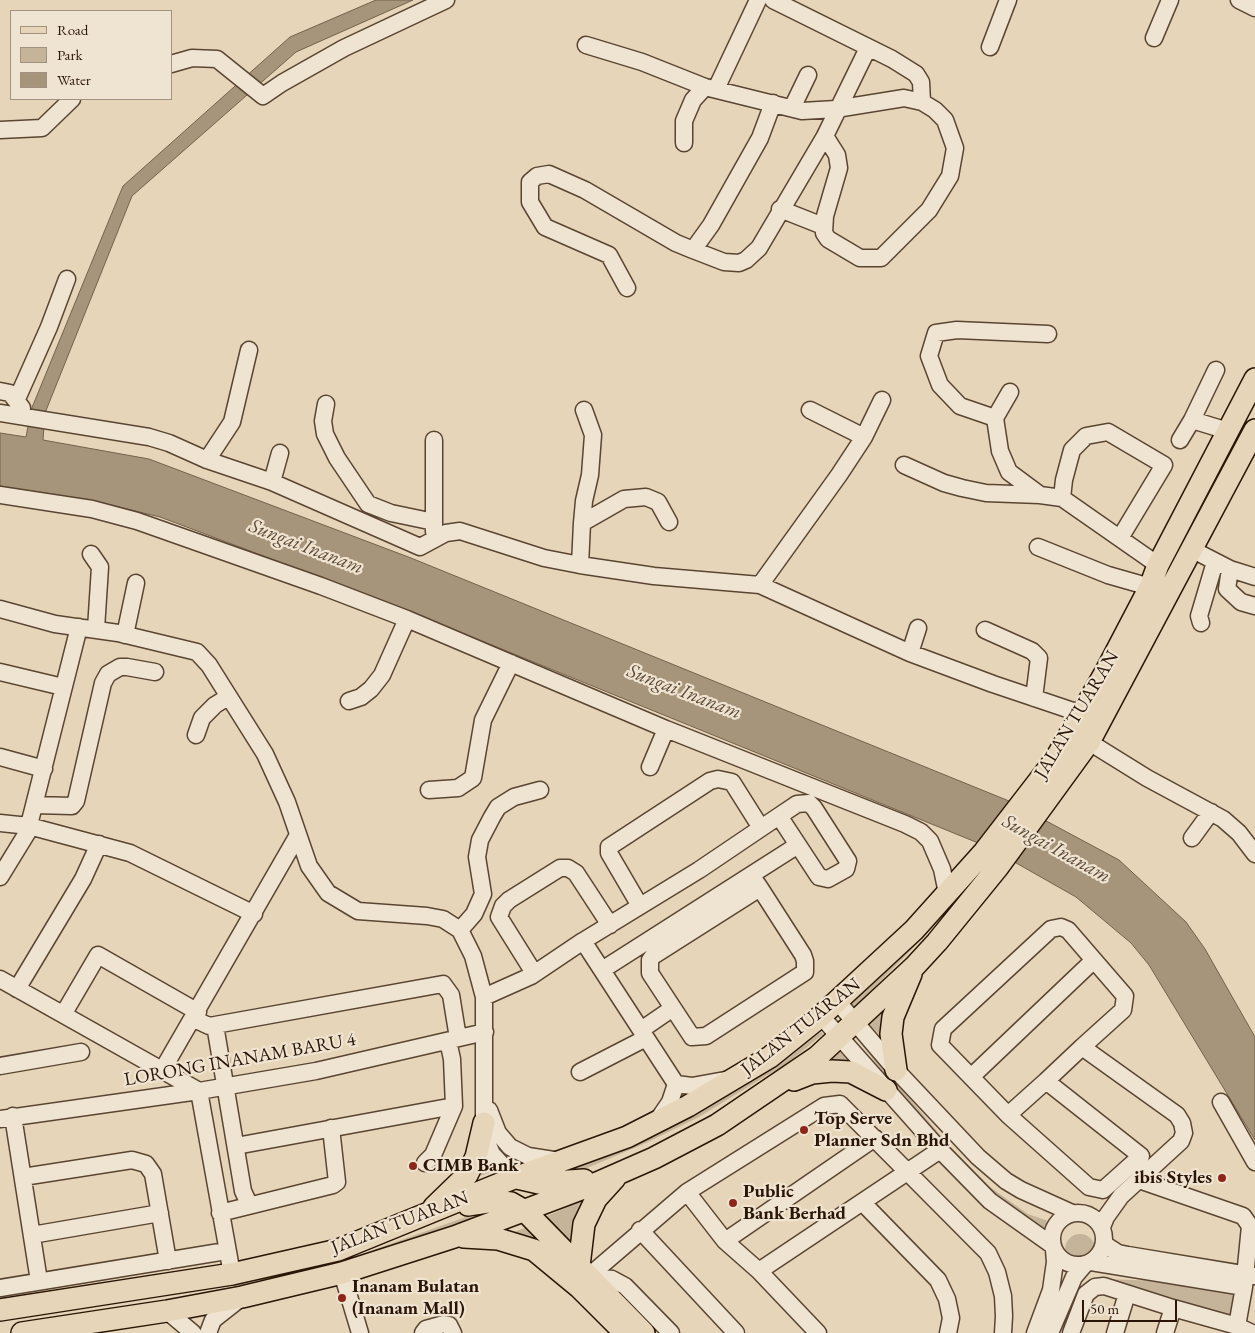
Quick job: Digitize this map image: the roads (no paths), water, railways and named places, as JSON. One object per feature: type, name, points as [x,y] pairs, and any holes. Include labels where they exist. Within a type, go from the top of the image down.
[{"type":"main road","name":"JALAN TUARAN","points":[[1036,800],[1055,760],[1082,714],[1150,587],[1158,564],[1255,379]]},
{"type":"main road","points":[[1228,431],[1244,430],[1255,410]]},
{"type":"main road","name":"JALAN TUARAN","points":[[22,1333],[167,1311],[242,1297],[342,1273],[454,1236],[525,1211],[618,1174],[717,1125],[817,1057],[914,967],[1036,800],[1089,742],[1193,550],[1255,430]]},
{"type":"main road","name":"JALAN TUARAN","points":[[0,1310],[232,1274],[338,1250],[514,1178],[627,1137],[656,1123],[770,1057],[821,1016],[886,958],[947,893],[991,860]]},
{"type":"main road","points":[[896,1070],[891,1034],[894,1017],[914,967]]},
{"type":"main road","points":[[775,1087],[812,1073],[832,1071],[851,1072],[886,1090]]},
{"type":"main road","points":[[427,1215],[466,1175],[476,1157],[484,1123]]},
{"type":"main road","points":[[514,1178],[539,1183],[568,1182],[618,1174]]},
{"type":"main road","points":[[584,1271],[584,1224],[596,1199],[618,1174]]},
{"type":"main road","points":[[427,1215],[484,1201],[511,1203],[525,1211],[644,1333]]},
{"type":"main road","points":[[454,1236],[498,1239],[534,1250],[580,1288],[625,1333]]},
{"type":"street","points":[[172,64],[192,58],[208,57],[216,59],[263,96],[344,48],[446,0]]},
{"type":"street","points":[[684,143],[684,121],[693,100],[711,88],[758,0]]},
{"type":"street","points":[[773,0],[892,59],[916,74],[921,82],[922,102]]},
{"type":"street","points":[[990,47],[1008,0]]},
{"type":"street","points":[[1154,38],[1170,0]]},
{"type":"street","points":[[1238,0],[1255,8]]},
{"type":"street","points":[[586,45],[642,62],[711,88],[802,111],[836,109],[904,98],[922,102],[945,120],[955,148],[950,176],[929,210],[881,258],[860,258],[828,239],[824,233],[823,226],[839,168],[837,155],[825,136]]},
{"type":"street","points":[[627,288],[609,255],[545,227],[530,202],[530,182],[537,176],[549,174],[585,190],[676,243],[724,262],[739,264],[759,248],[780,209],[825,136],[836,109],[868,48]]},
{"type":"street","points":[[792,108],[808,75]]},
{"type":"street","points":[[0,130],[42,128],[71,100]]},
{"type":"street","points":[[693,250],[711,225],[760,138],[773,103]]},
{"type":"street","points":[[780,209],[823,226]]},
{"type":"street","points":[[17,399],[46,335],[68,279]]},
{"type":"street","points":[[995,418],[960,406],[940,384],[929,356],[936,333],[957,330],[1048,334]]},
{"type":"street","points":[[207,460],[232,422],[249,350]]},
{"type":"street","points":[[1180,440],[1192,420],[1216,370]]},
{"type":"street","points":[[0,391],[10,393],[17,399],[22,405],[25,417]]},
{"type":"street","points":[[1010,392],[995,418],[1000,451],[1009,472],[1040,495]]},
{"type":"street","points":[[760,585],[864,437],[882,400]]},
{"type":"street","points":[[326,404],[322,421],[325,434],[337,458],[368,504],[434,530],[446,533],[460,530],[544,558],[654,576],[760,585],[910,653],[1082,714]]},
{"type":"street","points":[[580,565],[584,502],[590,475],[593,435],[584,410]]},
{"type":"street","points":[[810,410],[864,437]]},
{"type":"street","points":[[0,413],[149,437],[169,443],[207,460],[272,482],[420,547],[434,530],[434,440]]},
{"type":"street","points":[[1192,420],[1228,431]]},
{"type":"street","points":[[1062,498],[1064,480],[1072,450],[1086,436],[1108,432],[1164,465],[1120,538]]},
{"type":"street","points":[[272,482],[280,454]]},
{"type":"street","points":[[904,465],[962,488],[986,493],[1040,495],[1062,498],[1158,564]]},
{"type":"street","points":[[0,495],[92,509],[137,521],[321,586],[406,619],[666,729],[921,832],[930,841],[942,869],[947,893]]},
{"type":"street","points":[[582,523],[624,499],[646,497],[658,502],[669,522]]},
{"type":"street","points":[[1038,547],[1108,575],[1150,587]]},
{"type":"street","points":[[1193,550],[1230,569],[1255,577]]},
{"type":"street","points":[[91,554],[100,567],[96,629]]},
{"type":"street","points":[[1201,623],[1199,616],[1215,562]]},
{"type":"street","points":[[1230,569],[1227,589],[1241,602],[1255,606]]},
{"type":"street","points":[[125,635],[136,583]]},
{"type":"street","points":[[0,609],[55,624],[96,629],[198,652],[209,665],[265,754],[287,802],[314,873],[328,894],[342,904],[358,911],[443,919],[460,930],[473,956],[484,997],[484,1123],[487,1142],[492,1154],[514,1178]]},
{"type":"street","points":[[350,701],[361,697],[371,689],[382,675],[406,619]]},
{"type":"street","points":[[0,876],[27,833],[79,627]]},
{"type":"street","points":[[910,653],[918,628]]},
{"type":"street","points":[[985,630],[1032,651],[1039,658],[1034,698]]},
{"type":"street","points":[[429,790],[458,788],[473,778],[483,720],[511,663]]},
{"type":"street","points":[[34,805],[72,806],[76,800],[103,683],[108,674],[120,667],[156,672]]},
{"type":"street","points":[[0,672],[64,687]]},
{"type":"street","points":[[196,735],[202,718],[215,705],[228,696]]},
{"type":"street","points":[[650,767],[666,729]]},
{"type":"street","points":[[1089,742],[1147,778],[1211,812],[1239,833],[1255,853]]},
{"type":"street","points":[[0,757],[44,769]]},
{"type":"street","points":[[640,906],[609,853],[609,847],[710,781],[718,779],[732,782],[761,828]]},
{"type":"street","points":[[460,930],[474,914],[483,894],[477,857],[480,840],[492,817],[498,807],[514,796],[540,790]]},
{"type":"street","points":[[484,997],[515,985],[797,804],[811,805],[848,861],[848,866],[828,879],[822,879],[779,816]]},
{"type":"street","points":[[1192,838],[1211,812]]},
{"type":"street","points":[[0,823],[29,826],[130,852],[254,914]]},
{"type":"street","points":[[163,1069],[196,1015],[298,835]]},
{"type":"street","points":[[18,990],[83,879],[99,844]]},
{"type":"street","points":[[755,882],[802,955],[805,961],[805,972],[701,1038],[692,1037],[650,973],[649,964],[653,956],[755,882],[798,845]]},
{"type":"street","points":[[534,973],[499,917],[503,906],[509,900],[560,868],[568,868],[576,873],[610,924]]},
{"type":"street","points":[[602,970],[755,882]]},
{"type":"street","points":[[1008,1115],[1046,1080],[1082,1047],[1123,1010],[1126,996],[1068,930],[1061,927],[1052,929],[943,1029],[940,1045],[1008,1115],[1089,1188],[1103,1190],[1141,1156],[1046,1080]]},
{"type":"street","points":[[583,941],[676,1084],[692,1086],[738,1077]]},
{"type":"street","points":[[64,1013],[98,955],[196,1015],[209,1026],[443,984],[451,995],[454,1106],[433,1155],[425,1164]]},
{"type":"street","points":[[971,1077],[1094,960]]},
{"type":"street","points":[[0,979],[64,1013],[199,1091],[226,1251],[232,1274]]},
{"type":"street","points":[[837,1001],[896,1070],[978,1157],[1006,1181],[1075,1213],[1094,1218],[1103,1236],[1118,1253],[1248,1279]]},
{"type":"street","points":[[580,1072],[643,1034],[673,1008]]},
{"type":"street","points":[[821,1016],[940,1150],[1005,1214],[1053,1248],[1058,1256],[1071,1264],[1088,1263],[1248,1279]]},
{"type":"street","points":[[215,1025],[244,1191],[249,1204]]},
{"type":"street","name":"LORONG INANAM BARU 4","points":[[6,1118],[199,1091],[224,1085],[316,1071],[485,1032]]},
{"type":"street","points":[[1035,1333],[1051,1290],[1056,1262],[1052,1237],[1058,1222],[1075,1213],[1121,1196],[1181,1141],[1184,1133],[1182,1122],[1177,1115],[1082,1047]]},
{"type":"street","points":[[0,1066],[81,1052]]},
{"type":"street","points":[[656,1123],[670,1102],[676,1084]]},
{"type":"street","points":[[484,1096],[498,1133],[510,1147],[528,1156],[562,1161]]},
{"type":"street","points":[[1221,1102],[1255,1162]]},
{"type":"street","points":[[584,1271],[640,1230],[687,1192],[830,1104],[844,1106],[906,1173],[988,1254],[997,1272],[1004,1306],[1002,1333]]},
{"type":"street","points":[[236,1146],[454,1106]]},
{"type":"street","points":[[6,1118],[22,1177],[39,1281]]},
{"type":"street","points":[[220,1213],[249,1204],[333,1185],[337,1182],[331,1128]]},
{"type":"street","points":[[725,1241],[875,1138]]},
{"type":"street","points":[[759,1271],[940,1150]]},
{"type":"street","points":[[22,1177],[132,1160],[140,1161],[150,1168],[153,1174],[168,1260]]},
{"type":"street","points":[[1071,1333],[1086,1294],[1095,1288],[1104,1286],[1245,1329],[1248,1279],[1247,1254],[1250,1226],[1243,1216],[1139,1180]]},
{"type":"street","points":[[687,1192],[725,1241],[759,1271],[818,1333]]},
{"type":"street","points":[[1050,1333],[1074,1277],[1097,1257],[1103,1236],[1121,1196]]},
{"type":"street","points":[[862,1202],[938,1280],[947,1298],[951,1318],[948,1333]]},
{"type":"street","points":[[32,1235],[160,1213]]},
{"type":"street","points":[[640,1230],[736,1333]]},
{"type":"street","points":[[0,1288],[226,1251]]},
{"type":"street","points":[[584,1271],[612,1279],[625,1286],[671,1333]]},
{"type":"street","points":[[342,1273],[360,1333]]},
{"type":"street","points":[[1115,1333],[1127,1294]]},
{"type":"street","points":[[208,1333],[212,1320],[242,1297]]},
{"type":"street","points":[[1165,1333],[1173,1308]]},
{"type":"street","points":[[167,1311],[193,1333]]},
{"type":"street","points":[[423,1333],[426,1329],[444,1324],[449,1325],[453,1333]]},
{"type":"water","name":"Sungai Inanam","points":[[376,0],[413,0],[296,52],[132,196],[45,413],[43,440],[149,459],[411,558],[1009,801],[1119,860],[1186,922],[1205,949],[1255,1037],[1255,1140],[1149,965],[1131,943],[1076,897],[988,847],[391,604],[160,517],[94,501],[0,486],[0,433],[26,437],[31,410],[123,186],[290,37]]},
{"type":"place","name":"Top Serve Planner Sdn Bhd","points":[[804,1130]]},
{"type":"place","name":"CIMB Bank","points":[[413,1166]]},
{"type":"place","name":"ibis Styles","points":[[1222,1178]]},
{"type":"place","name":"Public Bank Berhad","points":[[733,1203]]},
{"type":"place","name":"Inanam Bulatan (Inanam Mall)","points":[[342,1298]]}]
